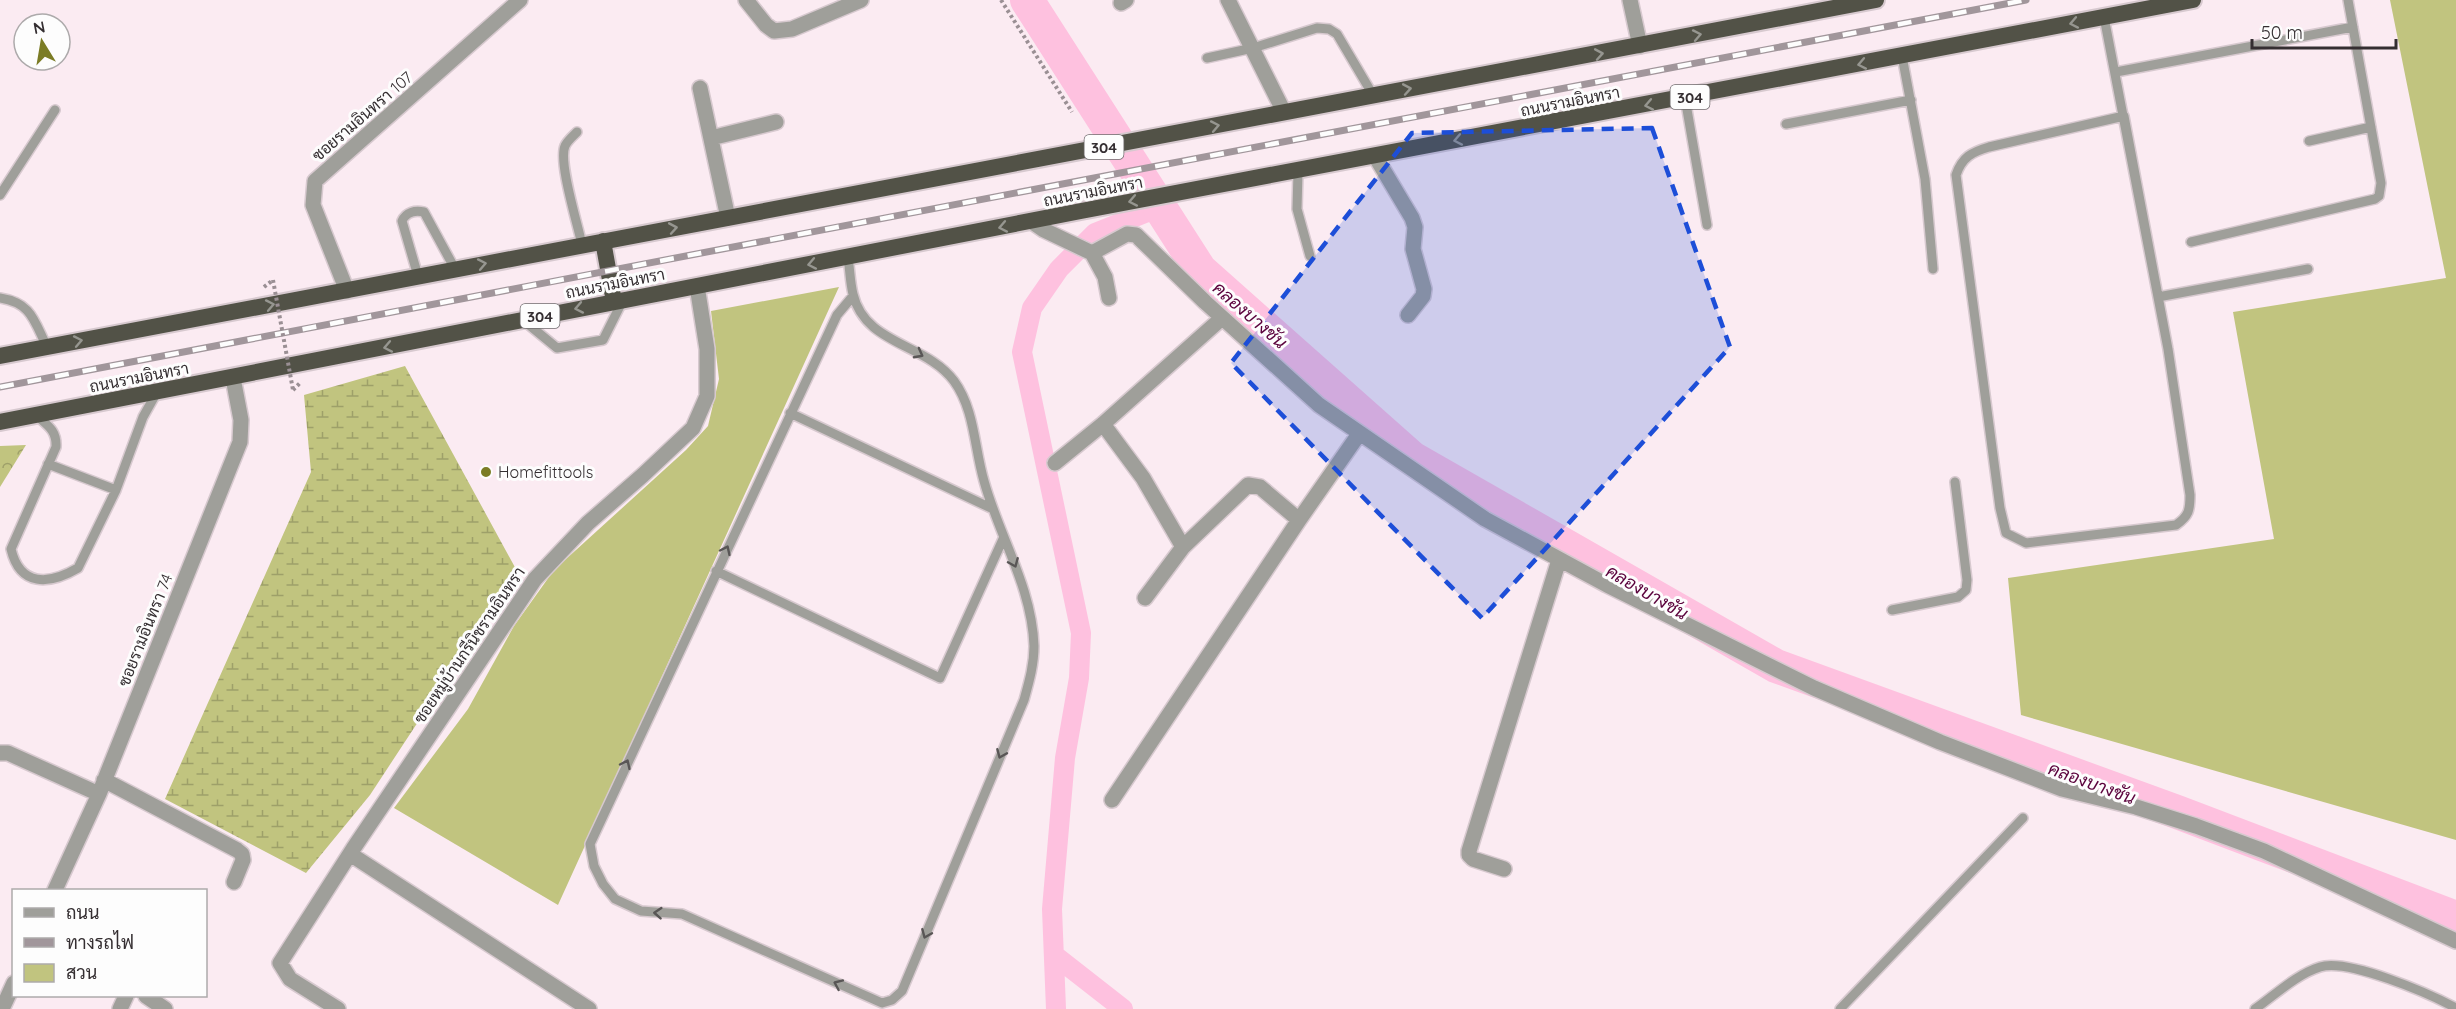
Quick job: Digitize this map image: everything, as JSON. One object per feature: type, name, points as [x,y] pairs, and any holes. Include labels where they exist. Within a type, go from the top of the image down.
[{"type":"highway","name":"304","points":[[0,356],[1640,46],[1811,6],[1876,0]]},
{"type":"highway","name":"ถนนรามอินทรา","points":[[0,422],[1186,191],[1298,172],[2193,0]]},
{"type":"highway","points":[[603,241],[618,301]]},
{"type":"street","name":"ซอยรามอินทรา 107","points":[[347,291],[313,205],[315,181],[520,0]]},
{"type":"street","points":[[746,0],[766,25],[774,31],[792,29],[861,0]]},
{"type":"street","points":[[1228,0],[1284,112]]},
{"type":"street","points":[[1630,0],[1640,46]]},
{"type":"street","points":[[700,88],[728,218]]},
{"type":"street","points":[[711,138],[776,122]]},
{"type":"street","points":[[1375,156],[1412,218],[1415,227],[1413,249],[1424,289],[1423,296],[1408,315]]},
{"type":"street","points":[[1031,221],[1044,230],[1089,251],[1105,277],[1109,298]]},
{"type":"street","points":[[1089,251],[1127,234],[1136,235],[1222,318],[1319,405],[1359,434],[1485,519],[1559,560],[1754,659],[1940,742],[2062,789],[2136,807],[2264,851],[2456,941]]},
{"type":"street","name":"ซอยหมู่บ้านกรีนิชรามอินทรา","points":[[338,1009],[290,979],[280,963],[350,854],[535,579],[588,523],[693,428],[707,396],[707,349],[697,286]]},
{"type":"street","points":[[1055,463],[1103,424],[1222,318]]},
{"type":"street","name":"ซอยรามอินทรา 74","points":[[56,889],[101,787],[240,442],[241,420],[233,378]]},
{"type":"street","points":[[1103,424],[1143,477],[1183,547]]},
{"type":"street","points":[[1112,800],[1359,434]]},
{"type":"street","points":[[1145,598],[1183,547],[1248,485],[1260,487],[1299,520]]},
{"type":"street","points":[[1504,869],[1473,859],[1468,851],[1559,560]]},
{"type":"street","points":[[0,753],[8,753],[101,787],[237,850],[242,854],[243,860],[234,882]]},
{"type":"street","points":[[350,854],[589,1009]]},
{"type":"street","points":[[2,1009],[12,987]]},
{"type":"street","points":[[147,997],[165,1009]]},
{"type":"lane","points":[[2192,242],[2375,199],[2381,190],[2348,0]]},
{"type":"lane","points":[[2104,17],[2168,349]]},
{"type":"lane","points":[[2116,72],[2353,27]]},
{"type":"lane","points":[[1207,58],[1253,48],[1317,28],[1329,29],[1337,34],[1373,95]]},
{"type":"lane","points":[[1902,56],[1925,179],[1933,269]]},
{"type":"lane","points":[[1685,98],[1707,225]]},
{"type":"lane","points":[[1786,124],[1911,100]]},
{"type":"lane","points":[[0,195],[54,110]]},
{"type":"lane","points":[[2124,116],[2168,349],[2190,495],[2190,512],[2176,525],[2026,543],[2006,533],[2000,508],[1956,174],[1960,163],[1972,152],[2124,116]]},
{"type":"lane","points":[[2309,141],[2371,128]]},
{"type":"lane","points":[[577,132],[565,145],[564,152],[566,173],[582,245]]},
{"type":"lane","points":[[1298,172],[1297,209],[1310,256]]},
{"type":"lane","points":[[418,276],[402,221],[404,216],[411,212],[424,212],[455,269]]},
{"type":"lane","points":[[848,258],[853,296],[869,325],[931,360],[953,380],[965,399],[983,478],[1003,539],[1021,579],[1029,608],[1034,648],[1032,671],[1024,700],[902,991],[892,1000],[882,1004],[682,914],[641,911],[615,899],[603,884],[594,866],[590,844],[837,315],[853,296]]},
{"type":"lane","points":[[2158,297],[2308,269]]},
{"type":"lane","points":[[0,298],[16,301],[27,308],[47,347]]},
{"type":"lane","points":[[523,319],[557,348],[603,340],[618,301]]},
{"type":"lane","points":[[36,415],[53,430],[57,438],[56,447],[12,549],[15,564],[22,574],[37,579],[66,575],[78,568],[116,490],[143,417],[157,392]]},
{"type":"lane","points":[[790,413],[993,509]]},
{"type":"lane","points":[[48,464],[116,490]]},
{"type":"lane","points":[[1892,610],[1958,597],[1966,590],[1967,580],[1955,482]]},
{"type":"lane","points":[[717,571],[940,678],[1003,539]]},
{"type":"lane","points":[[1840,1009],[2023,818]]},
{"type":"lane","points":[[2255,1009],[2308,971],[2324,965],[2343,967],[2424,991],[2456,1008]]},
{"type":"path","points":[[1001,0],[1072,112]]},
{"type":"path","points":[[273,280],[293,390]]},
{"type":"highlighted area","points":[[1652,128],[1730,347],[1482,618],[1231,363],[1412,133]]},
{"type":"green space","points":[[2390,0],[2456,0],[2456,840],[2021,715],[2008,578],[2274,539],[2233,312],[2446,278]]},
{"type":"green space","points":[[839,287],[558,905],[394,808],[468,709],[514,626],[554,570],[686,450],[708,426],[719,379],[711,311]]},
{"type":"green space","points":[[405,366],[517,571],[370,795],[306,873],[165,799],[311,472],[304,395]]},
{"type":"green space","points":[[26,445],[0,487],[0,446]]},
{"type":"waterway","name":"คลองบางชัน","points":[[1027,0],[1200,270],[1412,458],[1776,666],[2177,812],[2456,918]]},
{"type":"waterway","points":[[1056,1009],[1052,909],[1065,758],[1079,678],[1081,633],[1022,352],[1032,308],[1059,269],[1095,233],[1160,207]]},
{"type":"waterway","points":[[1054,955],[1123,1009]]},
{"type":"railway","points":[[0,387],[2026,0]]},
{"type":"place","name":"Homefittools","points":[[486,472]]}]
